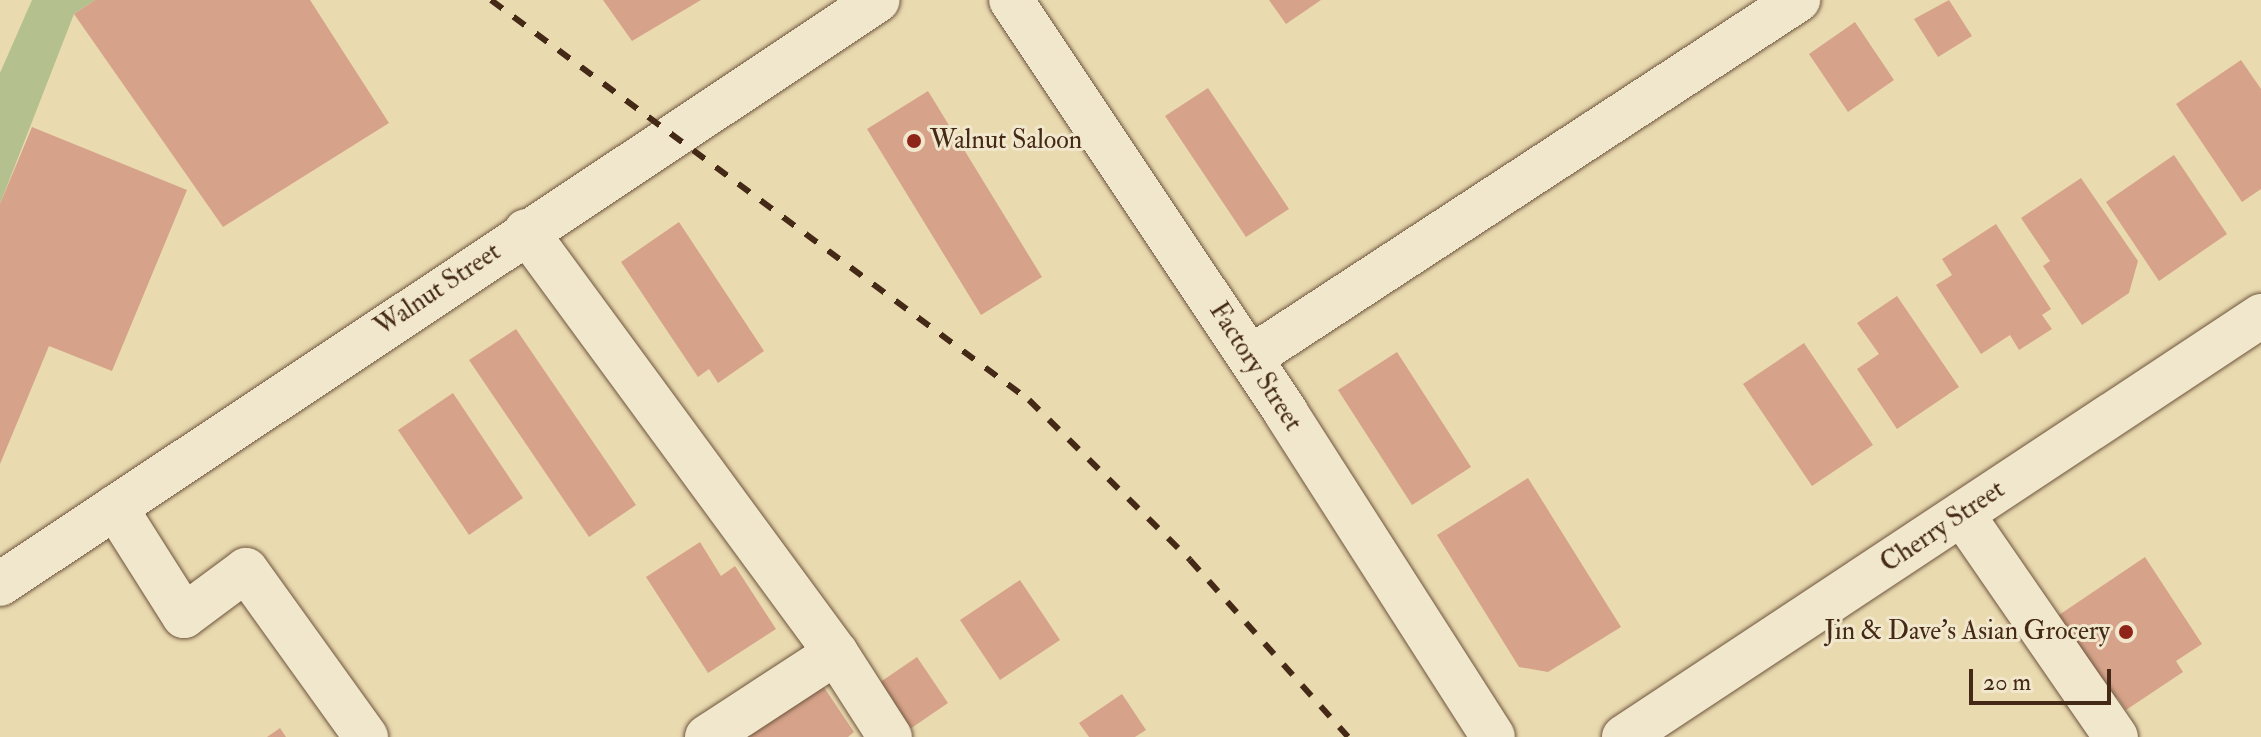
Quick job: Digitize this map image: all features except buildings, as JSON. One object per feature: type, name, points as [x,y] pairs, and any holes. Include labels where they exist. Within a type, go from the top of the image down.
[{"type":"street","name":"Walnut Street","points":[[0,584],[526,231],[878,0]]},
{"type":"street","name":"Factory Street","points":[[1011,0],[1250,358],[1493,737]]},
{"type":"street","points":[[1250,358],[1798,0]]},
{"type":"street","points":[[526,231],[836,653],[890,737]]},
{"type":"street","name":"Cherry Street","points":[[1624,737],[2261,316]]},
{"type":"street","points":[[115,507],[184,616],[246,570],[366,737]]},
{"type":"street","points":[[1962,514],[2116,737]]},
{"type":"street","points":[[707,737],[836,653]]},
{"type":"green space","points":[[32,0],[95,0],[74,14],[0,204],[0,73]]},
{"type":"railway","points":[[491,0],[1029,400],[1190,560],[1348,737]]},
{"type":"place","name":"Walnut Saloon","points":[[914,141]]},
{"type":"place","name":"Jin & Dave's Asian Grocery","points":[[2126,632]]}]
